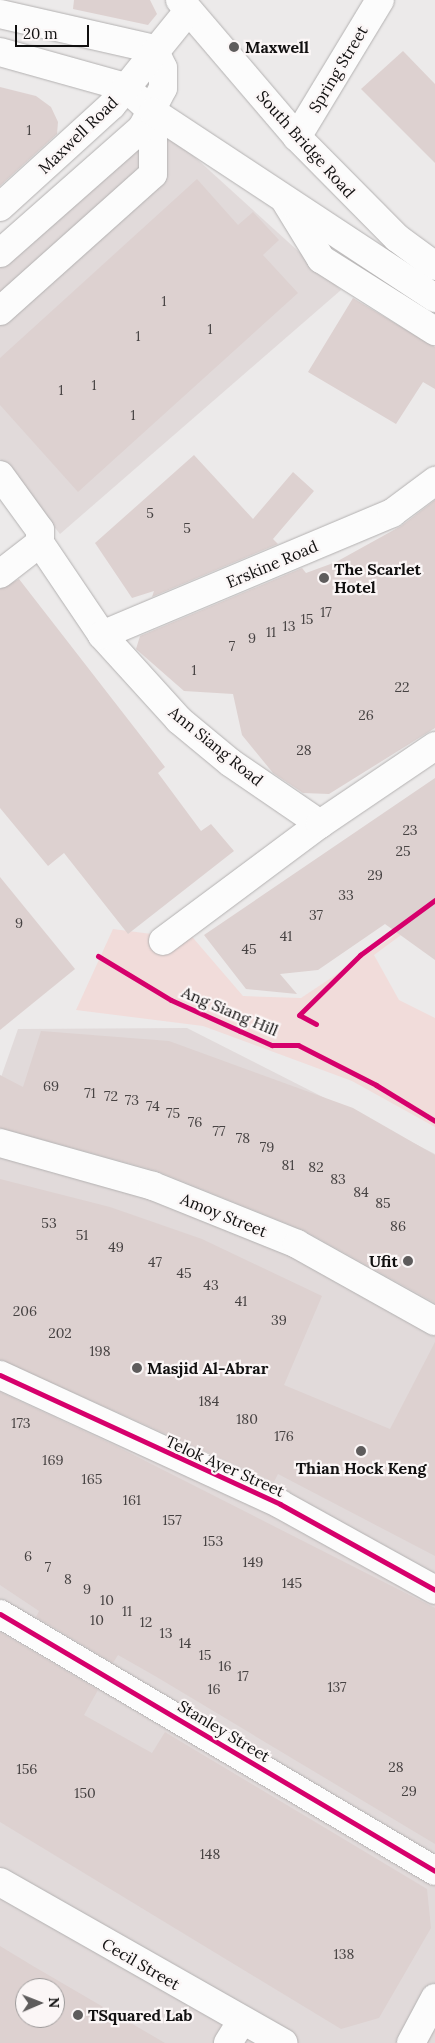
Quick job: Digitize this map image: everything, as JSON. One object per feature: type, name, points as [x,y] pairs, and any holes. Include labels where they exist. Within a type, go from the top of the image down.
[{"type":"street","name":"Spring Street","points":[[297,137],[380,0]]},
{"type":"street","name":"South Bridge Road","points":[[184,5],[297,137],[376,218],[434,261]]},
{"type":"street","name":"Maxwell Road","points":[[0,207],[59,157],[125,88],[184,5]]},
{"type":"street","points":[[0,14],[154,49],[163,68],[163,88],[153,112],[86,181],[0,253]]},
{"type":"street","points":[[0,52],[125,88],[153,112],[286,202],[435,298]]},
{"type":"street","points":[[0,311],[153,174],[153,112]]},
{"type":"street","points":[[286,202],[320,258],[435,331]]},
{"type":"street","points":[[0,475],[40,530],[40,543]]},
{"type":"street","name":"Erskine Road","points":[[102,634],[392,513],[435,481]]},
{"type":"street","points":[[0,503],[28,540],[40,543]]},
{"type":"street","points":[[0,574],[40,543]]},
{"type":"street","name":"Ann Siang Road","points":[[40,543],[102,634],[179,720],[231,763],[320,824]]},
{"type":"street","points":[[163,940],[320,824],[435,746]]},
{"type":"street","name":"Amoy Street","points":[[0,1143],[153,1186],[298,1244],[435,1321]]},
{"type":"street","name":"Telok Ayer Street","points":[[0,1375],[280,1504],[435,1590]]},
{"type":"street","name":"Stanley Street","points":[[0,1614],[371,1846],[435,1872]]},
{"type":"street","name":"Cecil Street","points":[[0,1882],[283,2043]]},
{"type":"street","points":[[411,2043],[435,1998]]},
{"type":"street","points":[[228,2043],[242,2020]]},
{"type":"shaded area","points":[[154,120],[341,290],[60,534],[0,459],[0,261]]},
{"type":"shaded area","points":[[435,896],[435,910],[374,955],[399,1000],[435,1018],[435,1127],[352,1081],[203,1026],[76,1010],[113,929],[167,936],[188,932],[243,996],[301,998],[391,938]]},
{"type":"shaded area","points":[[187,1028],[435,1154],[435,2043],[0,2043],[0,1080],[18,1029]]},
{"type":"building","points":[[74,0],[150,0],[157,14],[148,25],[73,9]]},
{"type":"building","points":[[403,51],[435,84],[435,163],[361,89]]},
{"type":"building","points":[[0,87],[36,96],[51,107],[58,122],[57,134],[0,186]]},
{"type":"building","points":[[197,179],[238,225],[253,212],[279,240],[263,255],[298,293],[78,492],[0,405],[0,358]]},
{"type":"building","points":[[353,298],[435,347],[435,389],[423,382],[396,424],[308,372]]},
{"type":"building","points":[[194,455],[253,519],[293,472],[314,491],[273,539],[278,544],[152,597],[154,591],[132,598],[95,543]]},
{"type":"building","points":[[435,500],[435,728],[329,794],[303,793],[273,773],[242,735],[233,694],[184,691],[136,649],[140,636],[302,568],[306,573],[336,562],[401,526]]},
{"type":"building","points":[[19,579],[165,767],[158,773],[201,831],[211,824],[234,851],[128,934],[64,853],[48,866],[0,808],[0,589]]},
{"type":"building","points":[[435,778],[435,960],[385,924],[318,970],[280,974],[297,994],[246,989],[204,935]]},
{"type":"building","points":[[0,877],[75,969],[0,1030]]},
{"type":"building","points":[[41,1031],[169,1041],[353,1108],[435,1155],[435,1303],[303,1230],[157,1171],[0,1128],[0,1075],[23,1087]]},
{"type":"building","points":[[0,1179],[110,1207],[202,1239],[322,1296],[284,1385],[390,1429],[435,1342],[435,1556],[278,1474],[274,1482],[0,1360]]},
{"type":"building","points":[[0,1392],[114,1445],[435,1608],[435,1844],[118,1655],[113,1663],[36,1617],[39,1611],[0,1585]]},
{"type":"building","points":[[0,1632],[98,1690],[84,1715],[152,1753],[165,1732],[427,1889],[431,1928],[379,2018],[341,2029],[0,1822]]},
{"type":"building","points":[[0,1946],[54,1978],[15,1978],[15,2028],[65,2028],[65,1985],[165,2043],[0,2043]]},
{"type":"cycle path","points":[[316,1024],[299,1015],[360,955],[435,900]]},
{"type":"cycle path","name":"Ang Siang Hill","points":[[98,956],[171,1000],[240,1031],[272,1045],[298,1045],[376,1085],[435,1121]]},
{"type":"cycle path","points":[[0,1375],[280,1504],[435,1590]]},
{"type":"cycle path","points":[[0,1614],[435,1871]]},
{"type":"place","name":"Maxwell","points":[[234,47]]},
{"type":"place","name":"The Scarlet Hotel","points":[[324,578]]},
{"type":"place","name":"Ufit","points":[[408,1261]]},
{"type":"place","name":"Masjid Al-Abrar","points":[[137,1368]]},
{"type":"place","name":"Thian Hock Keng","points":[[361,1451]]},
{"type":"place","name":"TSquared Lab","points":[[78,2015]]}]
